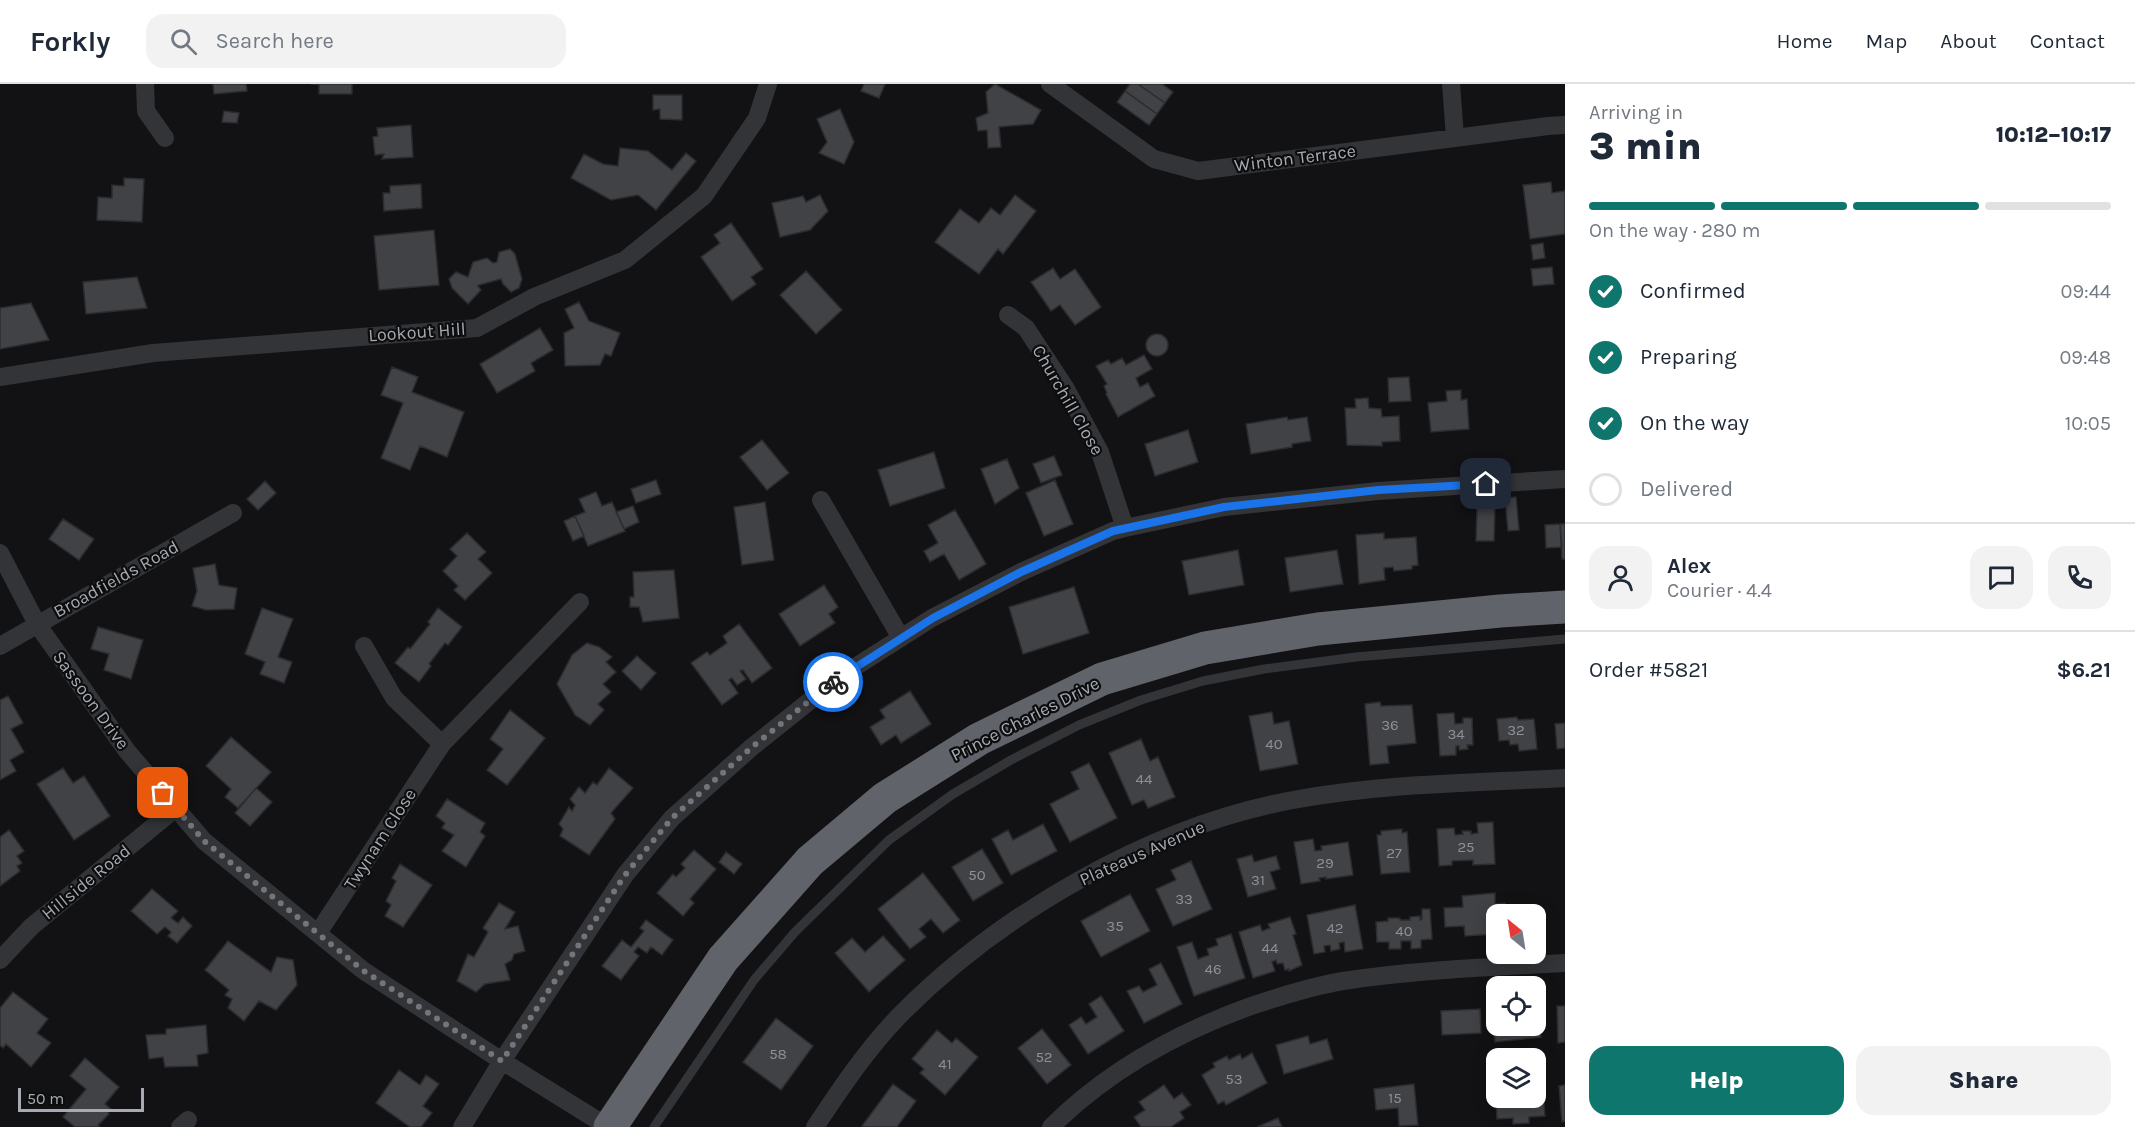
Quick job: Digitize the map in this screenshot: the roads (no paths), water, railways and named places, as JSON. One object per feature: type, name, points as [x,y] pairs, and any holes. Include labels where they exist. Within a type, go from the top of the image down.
[{"type":"highway","name":"Prince Charles Drive","points":[[609,1127],[723,959],[810,861],[885,798],[979,739],[1102,679],[1205,648],[1318,629],[1500,610],[1565,607]]},
{"type":"street","points":[[146,84],[146,111],[165,138]]},
{"type":"street","name":"Lookout Hill","points":[[0,376],[153,353],[477,328],[534,297],[625,260],[704,196],[757,118],[768,84]]},
{"type":"street","name":"Winton Terrace","points":[[1050,84],[1154,159],[1198,171],[1565,125]]},
{"type":"street","points":[[1451,84],[1455,137]]},
{"type":"street","name":"Churchill Close","points":[[1008,315],[1026,328],[1066,389],[1100,452],[1125,528]]},
{"type":"street","points":[[462,1127],[502,1061],[625,875],[672,818],[752,747],[841,676],[933,618],[1021,572],[1113,531],[1125,528],[1224,507],[1378,490],[1565,479]]},
{"type":"street","points":[[821,500],[901,638]]},
{"type":"street","name":"Broadfields Road","points":[[0,646],[233,513]]},
{"type":"street","name":"Sassoon Drive","points":[[0,552],[37,624],[127,751],[204,841],[364,971],[609,1127]]},
{"type":"street","name":"Twynam Close","points":[[318,933],[442,744],[580,602]]},
{"type":"street","points":[[364,646],[393,698],[442,744]]},
{"type":"street","name":"Plateaus Avenue","points":[[815,1127],[872,1047],[933,983],[1004,927],[1040,903],[1123,858],[1242,812],[1291,800],[1392,789],[1565,778]]},
{"type":"street","name":"Hillside Road","points":[[0,960],[31,927],[176,808]]},
{"type":"street","points":[[1051,1127],[1093,1089],[1135,1059],[1197,1028],[1269,1000],[1305,989],[1352,980],[1430,971],[1565,963]]},
{"type":"lane","points":[[654,1127],[754,980],[795,932],[889,840],[953,794],[1011,760],[1079,724],[1141,700],[1203,681],[1264,669],[1356,657],[1565,639]]}]
